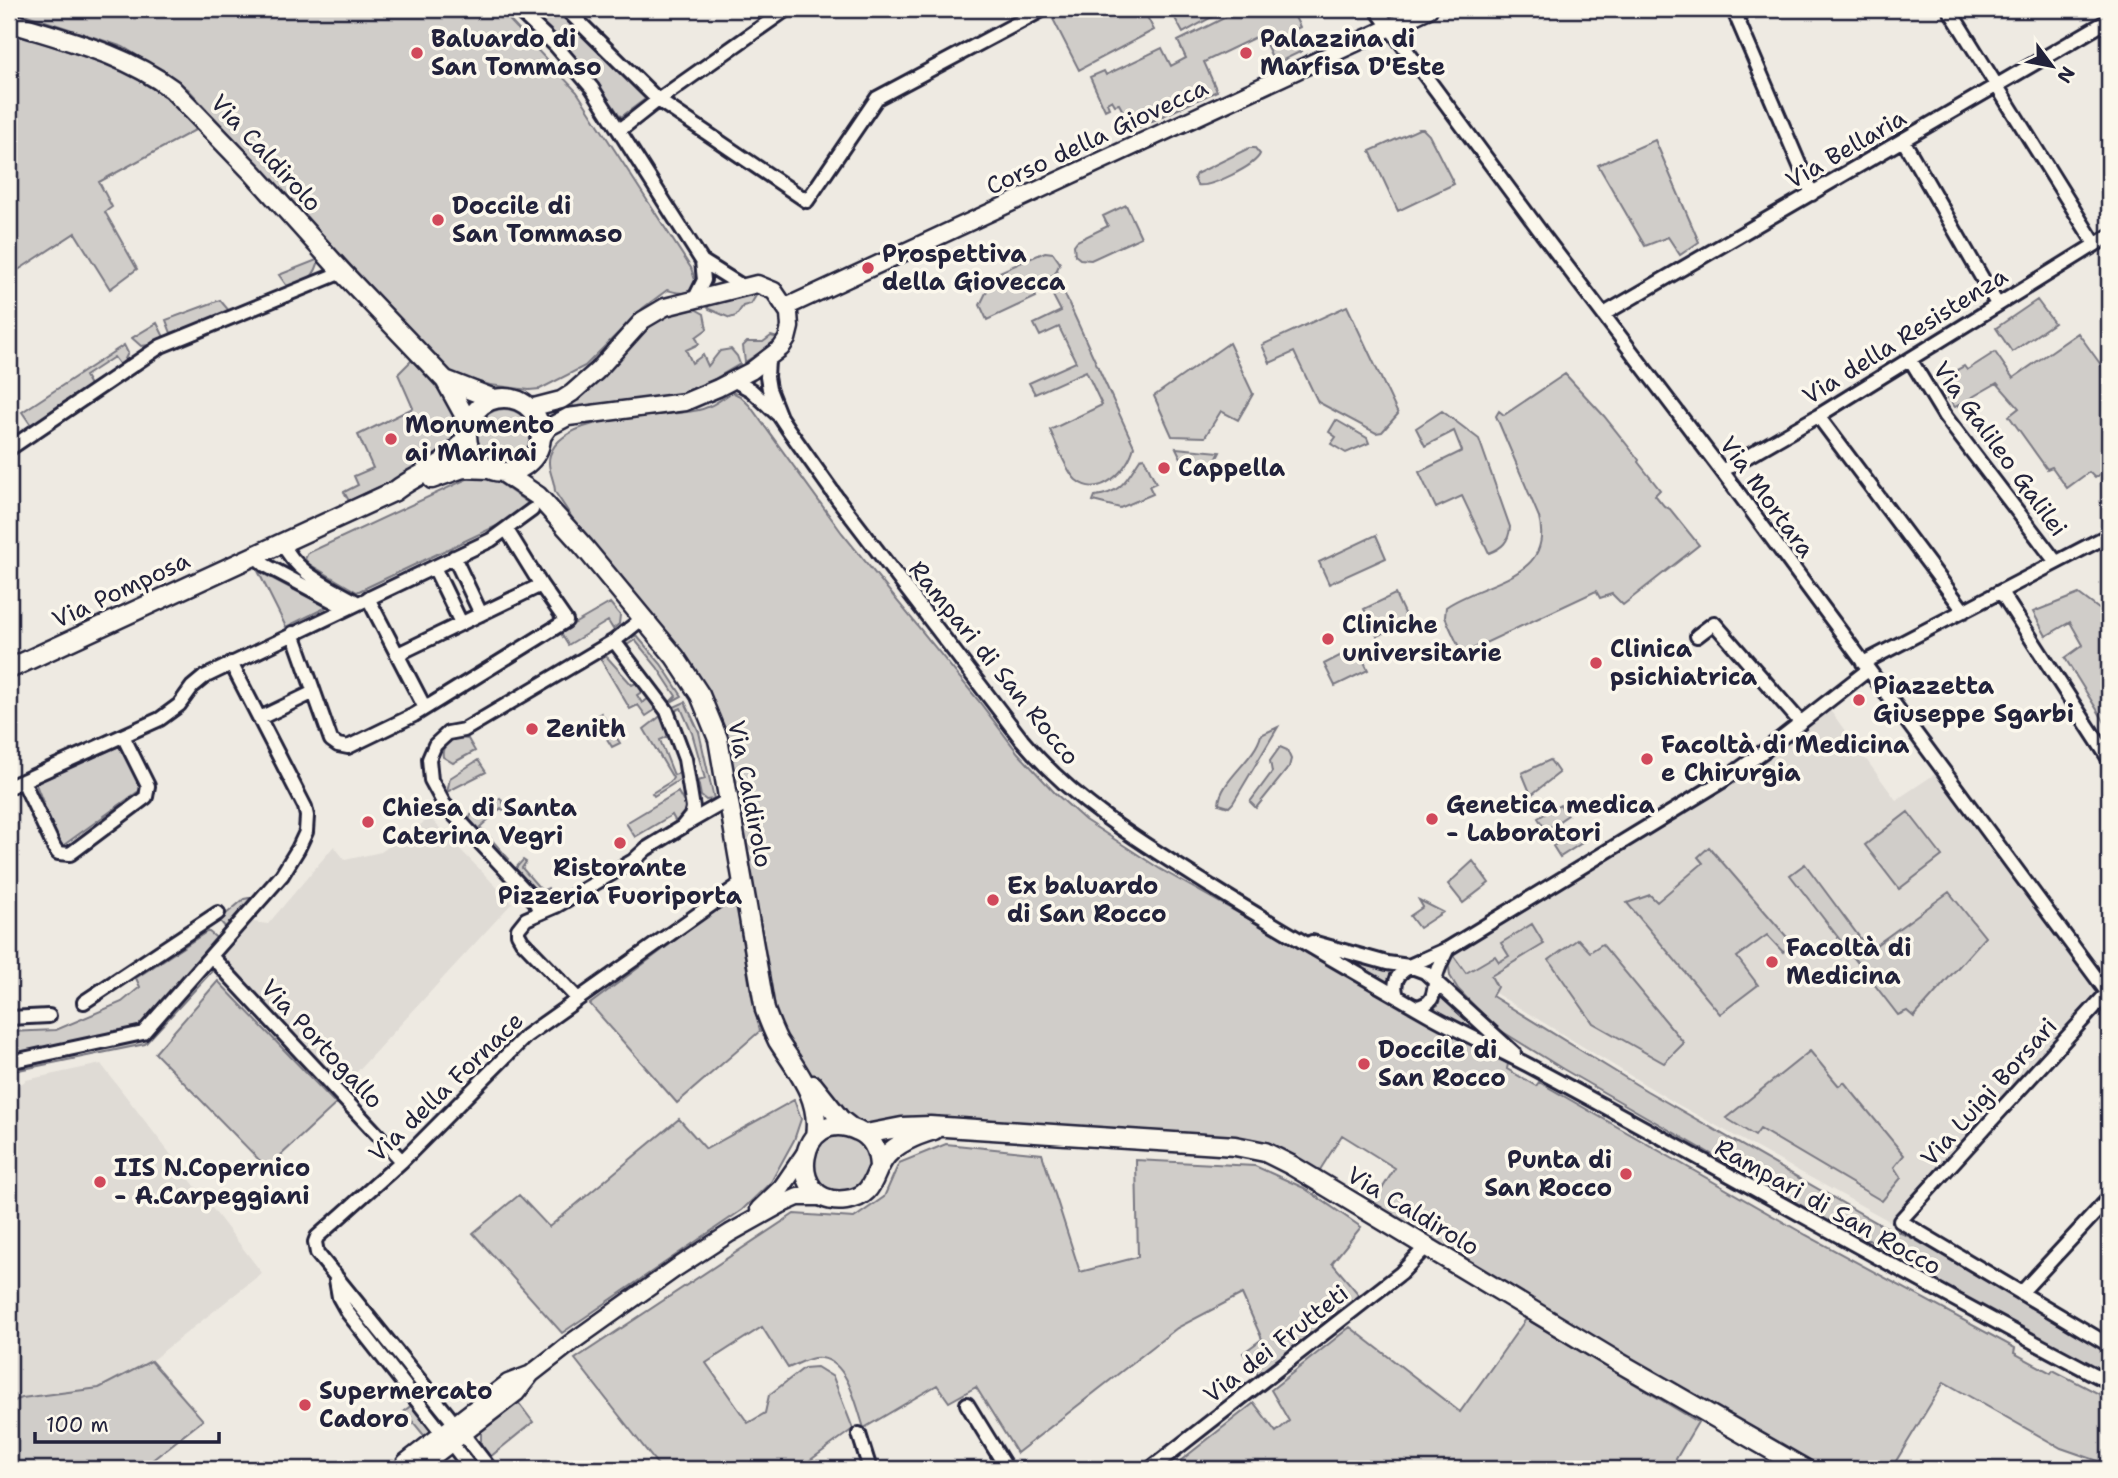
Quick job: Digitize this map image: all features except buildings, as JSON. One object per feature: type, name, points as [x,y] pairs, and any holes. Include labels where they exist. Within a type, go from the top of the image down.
[{"type":"main road","name":"Via Caldirolo","points":[[9,22],[114,56],[164,83],[189,105],[445,380],[467,428],[472,455],[497,471],[535,503],[643,618],[685,671],[706,706],[718,739],[765,1010],[777,1039],[815,1104],[804,1166],[812,1187],[824,1197],[839,1201],[858,1197],[869,1189],[879,1166],[894,1149],[934,1130],[955,1127]]},
{"type":"main road","name":"Via Caldirolo","points":[[445,380],[494,399],[512,399],[530,408]]},
{"type":"main road","points":[[467,428],[477,409],[494,399]]},
{"type":"main road","points":[[530,408],[540,422],[542,437],[533,458],[535,503]]},
{"type":"main road","name":"Via Pomposa","points":[[396,491],[410,480],[452,457],[467,428]]},
{"type":"main road","points":[[497,471],[520,469],[533,458]]},
{"type":"main road","name":"Via Pomposa","points":[[9,669],[396,491],[463,468],[497,471]]},
{"type":"main road","name":"Via Caldirolo","points":[[796,1068],[840,1119],[866,1134],[902,1127],[955,1127],[1251,1148],[1291,1165],[1624,1366],[1805,1469]]},
{"type":"main road","points":[[810,1144],[828,1128],[849,1126]]},
{"type":"main road","points":[[866,1134],[874,1145],[879,1166]]},
{"type":"street","points":[[517,9],[575,66],[620,130],[702,261],[742,286]]},
{"type":"street","points":[[566,9],[658,100],[807,201],[877,98],[1044,9]]},
{"type":"street","points":[[620,130],[787,9]]},
{"type":"street","name":"Via Mortara","points":[[1376,9],[2109,993]]},
{"type":"street","name":"Corso della Giovecca","points":[[786,307],[1429,9]]},
{"type":"street","points":[[1733,9],[1812,194]]},
{"type":"street","points":[[1949,9],[2095,244]]},
{"type":"street","name":"Via Bellaria","points":[[1604,314],[2109,20]]},
{"type":"street","points":[[1903,140],[1997,304]]},
{"type":"street","name":"Via della Resistenza","points":[[1722,471],[1818,416],[2109,236]]},
{"type":"street","points":[[695,298],[704,280],[702,261]]},
{"type":"street","points":[[9,449],[161,346],[342,272]]},
{"type":"street","points":[[530,408],[561,400],[572,393],[597,371],[652,313],[742,286],[765,286],[778,295],[786,307],[790,320],[789,335],[785,343],[768,360],[733,380],[685,402],[568,417],[549,427],[542,437]]},
{"type":"street","name":"Via Galileo Galilei","points":[[1910,359],[1944,415],[2056,562]]},
{"type":"street","name":"Rampari di San Rocco","points":[[768,360],[767,377],[780,417]]},
{"type":"street","name":"Rampari di San Rocco","points":[[733,380],[751,390],[780,417],[890,569],[1049,771],[1078,797],[1137,841],[1290,936],[1397,996],[1528,1065],[1980,1315],[2109,1382]]},
{"type":"street","points":[[1818,416],[1964,611]]},
{"type":"street","points":[[9,787],[160,719],[179,705],[198,681],[507,530],[535,503]]},
{"type":"street","points":[[293,633],[331,740],[348,747],[425,708],[566,621],[507,530]]},
{"type":"street","points":[[1397,996],[1396,979],[1400,973],[1447,949],[1724,780],[1825,704],[1866,666],[2109,535]]},
{"type":"street","points":[[282,542],[287,554],[306,574],[357,603],[398,654],[425,708]]},
{"type":"street","points":[[254,555],[265,565],[357,603]]},
{"type":"street","points":[[454,557],[481,614]]},
{"type":"street","points":[[434,567],[461,623]]},
{"type":"street","points":[[398,654],[541,585]]},
{"type":"street","points":[[2001,592],[2109,759]]},
{"type":"street","points":[[540,912],[539,906],[444,804],[431,780],[428,768],[431,752],[448,733],[464,730],[614,640],[643,618]]},
{"type":"street","points":[[1697,636],[1714,622],[1801,723]]},
{"type":"street","points":[[614,640],[667,711],[685,760],[693,808],[691,816],[682,827]]},
{"type":"street","points":[[9,1062],[143,1033],[290,864],[303,838],[307,816],[288,770],[231,663]]},
{"type":"street","points":[[260,718],[314,692]]},
{"type":"street","points":[[23,781],[58,853],[70,854],[146,797],[148,786],[123,736]]},
{"type":"street","points":[[691,799],[712,804],[728,800]]},
{"type":"street","points":[[578,999],[522,941],[518,929],[526,919],[556,906],[728,800]]},
{"type":"street","name":"Via della Fornace","points":[[335,1274],[315,1247],[317,1237],[322,1231],[402,1161],[517,1044],[742,883]]},
{"type":"street","points":[[525,891],[528,901],[526,919]]},
{"type":"street","points":[[84,1002],[214,916],[228,937]]},
{"type":"street","name":"Rampari di San Rocco","points":[[1290,936],[1424,972],[1528,1065]]},
{"type":"street","points":[[1417,1007],[1425,1005],[1433,997],[1436,991],[1435,980],[1447,949]]},
{"type":"street","name":"Via Portogallo","points":[[211,956],[402,1161]]},
{"type":"street","name":"Via Luigi Borsari","points":[[2021,1293],[1900,1221],[2109,993]]},
{"type":"street","points":[[9,1018],[49,1016]]},
{"type":"street","points":[[418,1469],[453,1434],[512,1388],[627,1303],[730,1233],[769,1202],[810,1144]]},
{"type":"street","points":[[730,1233],[798,1197],[824,1197]]},
{"type":"street","points":[[2109,1198],[2021,1293],[2109,1345]]},
{"type":"street","name":"Via dei Frutteti","points":[[1150,1469],[1401,1273],[1425,1248]]},
{"type":"street","points":[[335,1274],[375,1324],[453,1434],[471,1469]]},
{"type":"street","points":[[335,1274],[339,1297],[348,1313],[453,1434],[490,1469]]},
{"type":"street","points":[[348,1313],[359,1304]]},
{"type":"street","points":[[364,1333],[375,1324]]},
{"type":"street","points":[[967,1404],[1007,1469]]},
{"type":"street","points":[[401,1469],[406,1462],[453,1434]]},
{"type":"street","points":[[859,1434],[870,1469]]},
{"type":"shaded area","points":[[9,9],[499,9],[577,92],[691,268],[696,283],[687,292],[667,290],[643,308],[585,366],[540,389],[490,385],[461,377],[447,370],[188,89],[123,47]]},
{"type":"shaded area","points":[[530,9],[560,9],[648,97],[621,117],[591,75]]},
{"type":"shaded area","points":[[1064,9],[1143,9],[1154,30],[1079,70],[1051,15]]},
{"type":"shaded area","points":[[1170,9],[1207,9],[1212,17],[1183,33]]},
{"type":"shaded area","points":[[1242,9],[1291,9],[1300,27],[1292,31],[1302,51],[1275,64],[1264,33],[1204,62],[1217,91],[1133,130],[1119,104],[1115,105],[1112,100],[1107,103],[1109,108],[1105,110],[1090,77],[1104,71],[1106,75],[1162,48],[1171,66],[1186,58],[1178,41]]},
{"type":"shaded area","points":[[9,31],[123,70],[172,101],[199,128],[99,182],[112,207],[105,212],[137,269],[110,289],[75,233],[9,276]]},
{"type":"shaded area","points":[[1419,129],[1429,135],[1454,184],[1398,211],[1370,151]]},
{"type":"shaded area","points":[[1655,140],[1699,242],[1680,255],[1668,237],[1645,246],[1598,165]]},
{"type":"shaded area","points":[[1249,148],[1255,148],[1260,154],[1250,164],[1221,180],[1197,185],[1194,178],[1196,174]]},
{"type":"shaded area","points":[[1126,205],[1141,237],[1091,260],[1080,259],[1075,255],[1074,245],[1077,241],[1108,226],[1103,216]]},
{"type":"shaded area","points":[[1045,252],[1053,253],[1060,263],[1055,274],[1031,286],[1036,297],[987,320],[980,305],[995,274]]},
{"type":"shaded area","points":[[319,259],[312,275],[289,289],[279,275]]},
{"type":"shaded area","points":[[1060,284],[1134,446],[1120,472],[1104,484],[1094,486],[1085,485],[1072,476],[1050,430],[1102,405],[1086,371],[1035,394],[1029,383],[1076,362],[1059,327],[1040,336],[1034,324],[1061,311],[1050,290]]},
{"type":"shaded area","points":[[757,294],[751,304],[743,306],[736,316],[730,318],[706,305]]},
{"type":"shaded area","points":[[220,300],[230,312],[171,333],[166,320]]},
{"type":"shaded area","points":[[2037,300],[2054,323],[2012,352],[1996,328]]},
{"type":"shaded area","points":[[1347,306],[1398,414],[1382,432],[1376,433],[1318,402],[1294,352],[1270,363],[1262,345]]},
{"type":"shaded area","points":[[695,309],[704,314],[707,329],[696,337],[699,344],[686,350],[692,363],[703,355],[708,366],[720,351],[731,349],[740,364],[687,395],[575,412],[571,400],[648,324],[672,314]]},
{"type":"shaded area","points":[[157,323],[164,337],[141,346],[132,338]]},
{"type":"shaded area","points":[[2078,333],[2109,376],[2109,468],[2095,478],[2089,472],[2067,488],[2052,467],[2047,469],[2009,416],[2019,408],[1997,383],[1955,407],[1948,398],[1954,392],[1944,377],[1964,366],[1967,370],[1995,352],[2013,378]]},
{"type":"shaded area","points":[[771,336],[778,338],[774,344],[745,362],[743,346],[747,342],[763,342]]},
{"type":"shaded area","points":[[1229,343],[1253,394],[1238,420],[1221,411],[1205,437],[1172,436],[1154,396]]},
{"type":"shaded area","points":[[124,345],[128,353],[120,365],[114,357],[85,376],[90,385],[31,425],[22,412]]},
{"type":"shaded area","points":[[412,360],[441,392],[459,418],[462,425],[460,436],[445,456],[349,501],[344,492],[358,485],[354,476],[373,468],[358,435],[413,408],[398,374]]},
{"type":"shaded area","points":[[1565,374],[1604,416],[1639,460],[1660,490],[1655,495],[1699,545],[1623,605],[1612,594],[1600,598],[1596,591],[1462,654],[1445,617],[1446,607],[1512,576],[1526,566],[1536,554],[1541,538],[1539,517],[1496,416],[1499,411],[1504,415]]},
{"type":"shaded area","points":[[732,392],[750,406],[842,533],[1018,753],[1055,793],[1085,820],[1160,869],[1508,1064],[1507,1069],[1536,1086],[1539,1082],[1806,1235],[2015,1348],[2014,1353],[2109,1399],[2109,1458],[2104,1463],[2061,1448],[1944,1382],[1893,1466],[1897,1469],[1825,1469],[1743,1427],[1372,1205],[1395,1168],[1342,1135],[1318,1173],[1268,1147],[1236,1138],[872,1127],[848,1116],[806,1071],[776,1024],[727,750],[555,492],[550,469],[550,455],[558,441],[573,431],[613,420],[699,410]]},
{"type":"shaded area","points":[[504,409],[523,417],[531,436],[523,455],[504,463],[485,455],[477,436],[485,417]]},
{"type":"shaded area","points":[[1442,411],[1479,439],[1510,527],[1504,544],[1489,553],[1462,496],[1436,508],[1419,472],[1462,451],[1454,431],[1425,446],[1416,428]]},
{"type":"shaded area","points":[[1336,420],[1367,438],[1369,443],[1346,453],[1331,444],[1336,437],[1329,432]]},
{"type":"shaded area","points":[[1176,448],[1220,452],[1213,466],[1190,476]]},
{"type":"shaded area","points":[[1144,458],[1156,483],[1149,486],[1153,494],[1120,508],[1093,501],[1095,496],[1117,489],[1140,459]]},
{"type":"shaded area","points":[[471,477],[495,480],[528,503],[507,521],[357,592],[305,559],[308,553]]},
{"type":"shaded area","points":[[1376,535],[1386,558],[1329,584],[1319,562]]},
{"type":"shaded area","points":[[258,571],[327,607],[286,627]]},
{"type":"shaded area","points":[[1395,594],[1408,622],[1377,636],[1364,609]]},
{"type":"shaded area","points":[[2079,594],[2099,609],[2109,603],[2109,729],[2065,658],[2083,645],[2070,622],[2046,636],[2033,612]]},
{"type":"shaded area","points":[[610,603],[620,615],[619,624],[613,629],[608,621],[568,645],[560,632]]},
{"type":"shaded area","points":[[636,635],[661,664],[682,696],[669,703],[676,696],[657,667],[635,640],[627,645],[626,642]]},
{"type":"shaded area","points":[[1357,647],[1368,670],[1335,686],[1324,664]]},
{"type":"shaded area","points":[[606,656],[632,685],[640,681],[646,689],[637,695],[642,703],[651,697],[658,708],[646,716],[638,705],[630,709],[601,660]]},
{"type":"shaded area","points":[[685,702],[699,732],[714,799],[706,800],[701,796],[698,781],[705,779],[692,733],[681,708],[674,711],[672,708]]},
{"type":"shaded area","name":"Facoltà di Medicina","points":[[1829,709],[1896,800],[1941,770],[2105,989],[1893,1223],[1677,1104],[1495,993],[1466,971],[1453,953],[1729,784]]},
{"type":"shaded area","points":[[601,713],[620,743],[612,747],[594,718]]},
{"type":"shaded area","points":[[662,715],[669,736],[660,740],[674,775],[683,772],[684,777],[654,796],[652,793],[673,778],[644,729]]},
{"type":"shaded area","points":[[1278,727],[1233,803],[1229,807],[1219,804],[1225,787],[1252,753],[1261,735]]},
{"type":"shaded area","points":[[458,738],[468,739],[475,751],[453,763],[443,757],[443,750],[448,742]]},
{"type":"shaded area","points":[[122,745],[143,788],[61,847],[35,782]]},
{"type":"shaded area","points":[[1280,747],[1287,750],[1291,759],[1289,767],[1256,808],[1250,802],[1272,772],[1270,761]]},
{"type":"shaded area","points":[[478,760],[486,772],[447,792],[450,778]]},
{"type":"shaded area","points":[[1550,760],[1559,773],[1531,795],[1522,773]]},
{"type":"shaded area","points":[[678,792],[688,810],[687,817],[677,824],[672,815],[635,837],[626,823]]},
{"type":"shaded area","points":[[500,798],[514,819],[501,808],[480,827],[509,859],[506,863],[468,823],[471,815]]},
{"type":"shaded area","points":[[1560,805],[1568,815],[1546,830],[1538,818]]},
{"type":"shaded area","points":[[1908,812],[1942,856],[1899,889],[1865,845]]},
{"type":"shaded area","points":[[430,818],[512,903],[344,1086],[222,956],[253,922],[268,924],[334,846],[345,860],[381,852]]},
{"type":"shaded area","points":[[1578,831],[1585,841],[1560,857],[1553,846]]},
{"type":"shaded area","points":[[1709,847],[1792,943],[1783,952],[1767,935],[1737,957],[1758,985],[1720,1014],[1627,903],[1650,895],[1657,902],[1703,863],[1698,857]]},
{"type":"shaded area","points":[[523,860],[526,862],[522,868],[542,891],[548,888],[552,897],[559,894],[563,898],[547,902],[515,874],[514,870]]},
{"type":"shaded area","points":[[1473,861],[1489,883],[1463,903],[1448,884]]},
{"type":"shaded area","points":[[1805,864],[1869,950],[1949,892],[1985,937],[1914,1017],[1907,1011],[1898,1015],[1790,875]]},
{"type":"shaded area","points":[[259,896],[228,930],[219,920],[244,899]]},
{"type":"shaded area","points":[[1419,900],[1443,912],[1419,928],[1410,916],[1423,907]]},
{"type":"shaded area","points":[[725,903],[737,906],[760,1031],[677,1103],[590,1004]]},
{"type":"shaded area","points":[[1532,924],[1544,944],[1491,976],[1497,987],[1492,996],[1647,1091],[1881,1225],[1908,1236],[2109,1349],[2109,1378],[1887,1259],[1887,1252],[1869,1240],[1861,1240],[1495,1027],[1458,989],[1450,976],[1448,958],[1453,955],[1466,973],[1495,956],[1499,962],[1509,956],[1501,943]]},
{"type":"shaded area","points":[[208,931],[220,941],[138,1029],[10,1055],[9,1032],[56,1030],[122,1002],[140,987],[136,978]]},
{"type":"shaded area","points":[[1578,939],[1590,952],[1602,944],[1684,1043],[1664,1063],[1593,1023],[1549,960]]},
{"type":"shaded area","points":[[1331,953],[1394,970],[1388,985]]},
{"type":"shaded area","points":[[208,965],[213,970],[145,1044],[9,1072],[9,1065],[143,1037]]},
{"type":"shaded area","points":[[218,981],[336,1104],[267,1168],[155,1053]]},
{"type":"shaded area","points":[[1441,997],[1499,1046],[1431,1009],[1438,1005]]},
{"type":"shaded area","points":[[1810,1051],[1839,1086],[1844,1082],[1904,1155],[1894,1167],[1901,1178],[1882,1201],[1760,1129],[1755,1136],[1726,1118]]},
{"type":"shaded area","name":"IIS N.Copernico - A.Carpeggiani","points":[[101,1064],[262,1273],[151,1361],[99,1388],[22,1398],[9,1403],[9,1087],[14,1090],[26,1080]]},
{"type":"shaded area","points":[[794,1100],[801,1119],[794,1140],[771,1182],[742,1210],[562,1333],[473,1233],[519,1195],[549,1227],[679,1119],[706,1149]]},
{"type":"shaded area","points":[[842,1133],[859,1138],[867,1146],[872,1163],[867,1180],[859,1188],[842,1193],[825,1188],[817,1180],[812,1163],[817,1146],[825,1138]]},
{"type":"shaded area","points":[[946,1144],[1042,1154],[1080,1272],[1138,1257],[1136,1160],[1255,1166],[1304,1188],[1361,1227],[1332,1263],[1361,1297],[1258,1374],[1243,1353],[1262,1339],[1242,1294],[1177,1328],[1017,1453],[976,1387],[949,1402],[937,1385],[864,1428],[848,1383],[835,1364],[814,1358],[788,1368],[762,1327],[706,1363],[748,1423],[765,1413],[769,1395],[804,1368],[817,1367],[833,1377],[853,1429],[798,1469],[661,1469],[575,1359],[794,1214],[854,1218],[884,1197],[899,1163]]},
{"type":"shaded area","points":[[1526,1319],[1698,1422],[1670,1469],[1170,1469],[1254,1403],[1276,1432],[1289,1421],[1271,1390],[1350,1327],[1460,1412]]},
{"type":"shaded area","points":[[151,1361],[203,1420],[141,1469],[9,1469],[9,1403],[22,1398],[99,1388]]},
{"type":"shaded area","points":[[515,1398],[533,1422],[490,1457],[481,1444],[481,1429]]},
{"type":"shaded area","points":[[412,1405],[434,1433],[427,1439],[404,1411]]},
{"type":"place","name":"Baluardo di San Tommaso","points":[[417,53]]},
{"type":"place","name":"Palazzina di Marfisa D'Este","points":[[1246,53]]},
{"type":"place","name":"Doccile di San Tommaso","points":[[438,220]]},
{"type":"place","name":"Prospettiva della Giovecca","points":[[868,268]]},
{"type":"place","name":"Monumento ai Marinai","points":[[391,439]]},
{"type":"place","name":"Cappella","points":[[1164,468]]},
{"type":"place","name":"Cliniche universitarie","points":[[1328,639]]},
{"type":"place","name":"Clinica psichiatrica","points":[[1596,663]]},
{"type":"place","name":"Piazzetta Giuseppe Sgarbi","points":[[1859,700]]},
{"type":"place","name":"Zenith","points":[[532,729]]},
{"type":"place","name":"Facoltà di Medicina e Chirurgia","points":[[1647,759]]},
{"type":"place","name":"Genetica medica - Laboratori","points":[[1432,819]]},
{"type":"place","name":"Chiesa di Santa Caterina Vegri","points":[[368,822]]},
{"type":"place","name":"Ristorante Pizzeria Fuoriporta","points":[[620,843]]},
{"type":"place","name":"Ex baluardo di San Rocco","points":[[993,900]]},
{"type":"place","name":"Facoltà di Medicina","points":[[1772,962]]},
{"type":"place","name":"Doccile di San Rocco","points":[[1364,1064]]},
{"type":"place","name":"Punta di San Rocco","points":[[1626,1174]]},
{"type":"place","name":"IIS N.Copernico - A.Carpeggiani","points":[[100,1182]]},
{"type":"place","name":"Supermercato Cadoro","points":[[305,1405]]}]
